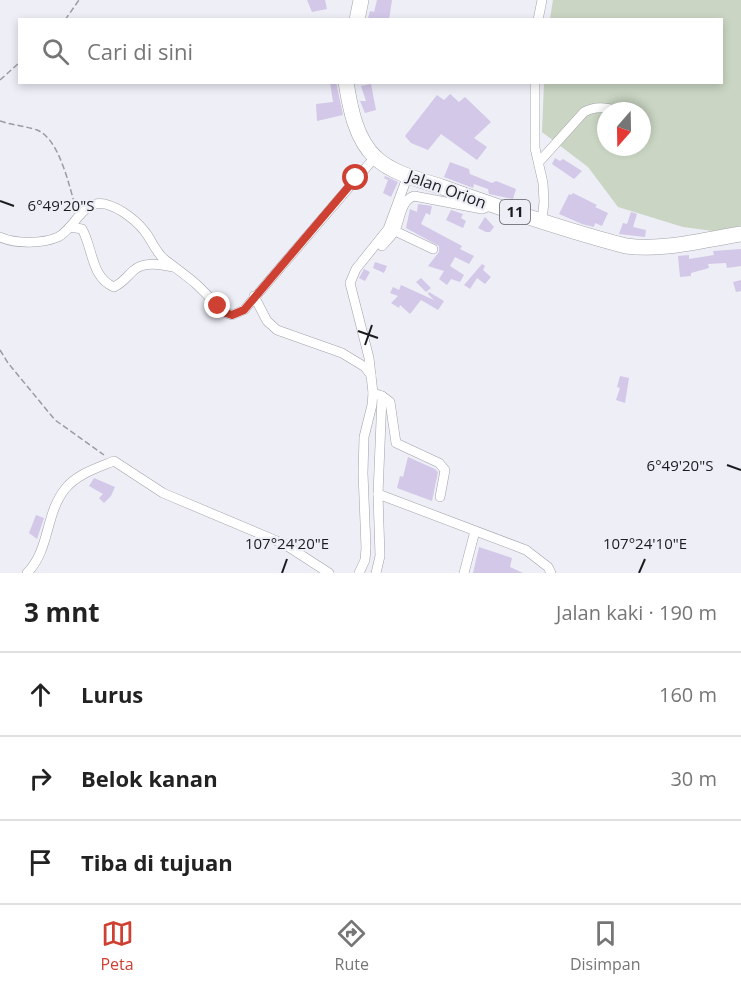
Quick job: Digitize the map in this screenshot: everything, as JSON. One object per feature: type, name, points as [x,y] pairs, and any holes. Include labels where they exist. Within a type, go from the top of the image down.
[{"type":"highway","points":[[357,18],[361,0]]},
{"type":"highway","name":"Jalan Orion","points":[[346,84],[357,127],[366,145],[375,157],[408,175],[608,242],[639,248],[693,243],[741,234]]},
{"type":"street","points":[[538,18],[541,2]]},
{"type":"street","points":[[535,84],[534,131],[544,202],[542,220]]},
{"type":"street","points":[[539,162],[584,112],[597,108]]},
{"type":"street","points":[[0,237],[10,240],[34,241],[59,237],[78,215],[94,205],[104,204],[134,219],[147,233],[162,257],[226,313],[232,315],[239,313],[375,157]]},
{"type":"street","points":[[376,573],[380,556],[378,394],[351,286],[352,277],[387,229],[408,175]]},
{"type":"street","points":[[365,257],[375,253],[394,231],[406,201],[414,196],[482,209],[492,205]]},
{"type":"street","points":[[70,227],[82,229],[99,274],[108,284],[114,286],[124,282],[135,269],[151,264],[177,268]]},
{"type":"street","points":[[394,231],[434,249]]},
{"type":"street","points":[[254,296],[267,321],[277,330],[342,353],[365,367],[372,377]]},
{"type":"street","points":[[378,394],[390,402],[396,443],[439,463],[445,470],[440,497]]},
{"type":"street","points":[[359,573],[365,560],[366,548],[364,438],[372,405],[378,394]]},
{"type":"street","points":[[27,573],[37,561],[45,543],[55,504],[65,489],[83,475],[114,461],[163,493],[284,544],[329,573]]},
{"type":"street","points":[[378,494],[526,550],[548,567],[551,573]]},
{"type":"street","points":[[464,573],[475,531]]},
{"type":"path","points":[[66,18],[79,0]]},
{"type":"path","points":[[0,80],[18,64]]},
{"type":"path","points":[[0,121],[38,130],[49,137],[63,167],[78,215]]},
{"type":"path","points":[[0,351],[56,420],[114,461]]},
{"type":"green space","points":[[553,0],[741,0],[741,226],[713,231],[683,227],[618,207],[588,167],[542,132],[544,84],[723,84],[723,18],[550,18]]},
{"type":"building","points":[[307,0],[325,0],[327,9],[312,12]]},
{"type":"building","points":[[377,0],[392,0],[389,18],[368,18],[370,11],[374,12]]},
{"type":"building","points":[[330,84],[336,84],[343,115],[317,121],[316,104],[333,102]]},
{"type":"building","points":[[371,84],[376,110],[365,113],[360,101],[366,101],[361,86]]},
{"type":"building","points":[[450,94],[459,102],[465,97],[491,122],[474,138],[487,147],[477,160],[441,134],[428,150],[411,143],[405,136],[437,95],[444,100]]},
{"type":"building","points":[[555,158],[560,161],[563,159],[582,171],[574,179],[552,164]]},
{"type":"building","points":[[450,162],[469,169],[470,174],[492,183],[496,181],[516,189],[513,199],[489,194],[488,189],[474,184],[473,188],[444,177]]},
{"type":"building","points":[[385,176],[398,182],[391,197],[383,193],[388,180],[384,178]]},
{"type":"building","points":[[573,193],[608,213],[602,226],[595,223],[594,227],[582,224],[559,214],[569,194]]},
{"type":"building","points":[[418,204],[432,206],[430,215],[426,213],[421,224],[462,246],[460,249],[474,256],[469,264],[455,257],[450,266],[464,275],[460,282],[451,279],[447,285],[439,279],[444,271],[428,266],[439,252],[439,246],[406,228],[410,209],[417,212]]},
{"type":"building","points":[[451,210],[463,214],[461,218],[466,221],[463,228],[446,220]]},
{"type":"building","points":[[631,212],[637,214],[633,227],[646,230],[645,237],[619,234],[623,223],[627,224]]},
{"type":"building","points":[[485,217],[494,227],[490,232],[478,228]]},
{"type":"building","points":[[741,249],[741,266],[727,268],[726,263],[708,264],[709,268],[691,273],[691,276],[680,277],[678,256],[689,255],[689,259],[714,255],[713,251]]},
{"type":"building","points":[[375,262],[387,266],[384,273],[373,268]]},
{"type":"building","points":[[482,264],[485,266],[483,270],[491,277],[485,284],[477,278],[470,289],[464,285]]},
{"type":"building","points":[[364,269],[370,272],[365,281],[359,278]]},
{"type":"building","points":[[421,278],[431,288],[426,292],[416,282]]},
{"type":"building","points":[[741,280],[741,291],[736,292],[733,282]]},
{"type":"building","points":[[401,285],[434,300],[428,294],[429,292],[444,301],[438,310],[421,300],[410,314],[400,305],[399,308],[391,303],[398,296],[390,293],[393,287],[399,290]]},
{"type":"building","points":[[620,376],[629,378],[625,403],[616,400],[620,388],[617,387]]},
{"type":"building","points":[[408,457],[438,472],[432,501],[397,488],[400,476],[403,477]]},
{"type":"building","points":[[94,478],[115,487],[111,496],[104,503],[99,498],[103,494],[89,486]]},
{"type":"building","points":[[36,515],[44,518],[37,539],[29,533]]},
{"type":"building","points":[[479,547],[512,558],[510,567],[523,573],[473,573]]},
{"type":"route","points":[[218,306],[232,315],[244,310],[356,178]]}]
